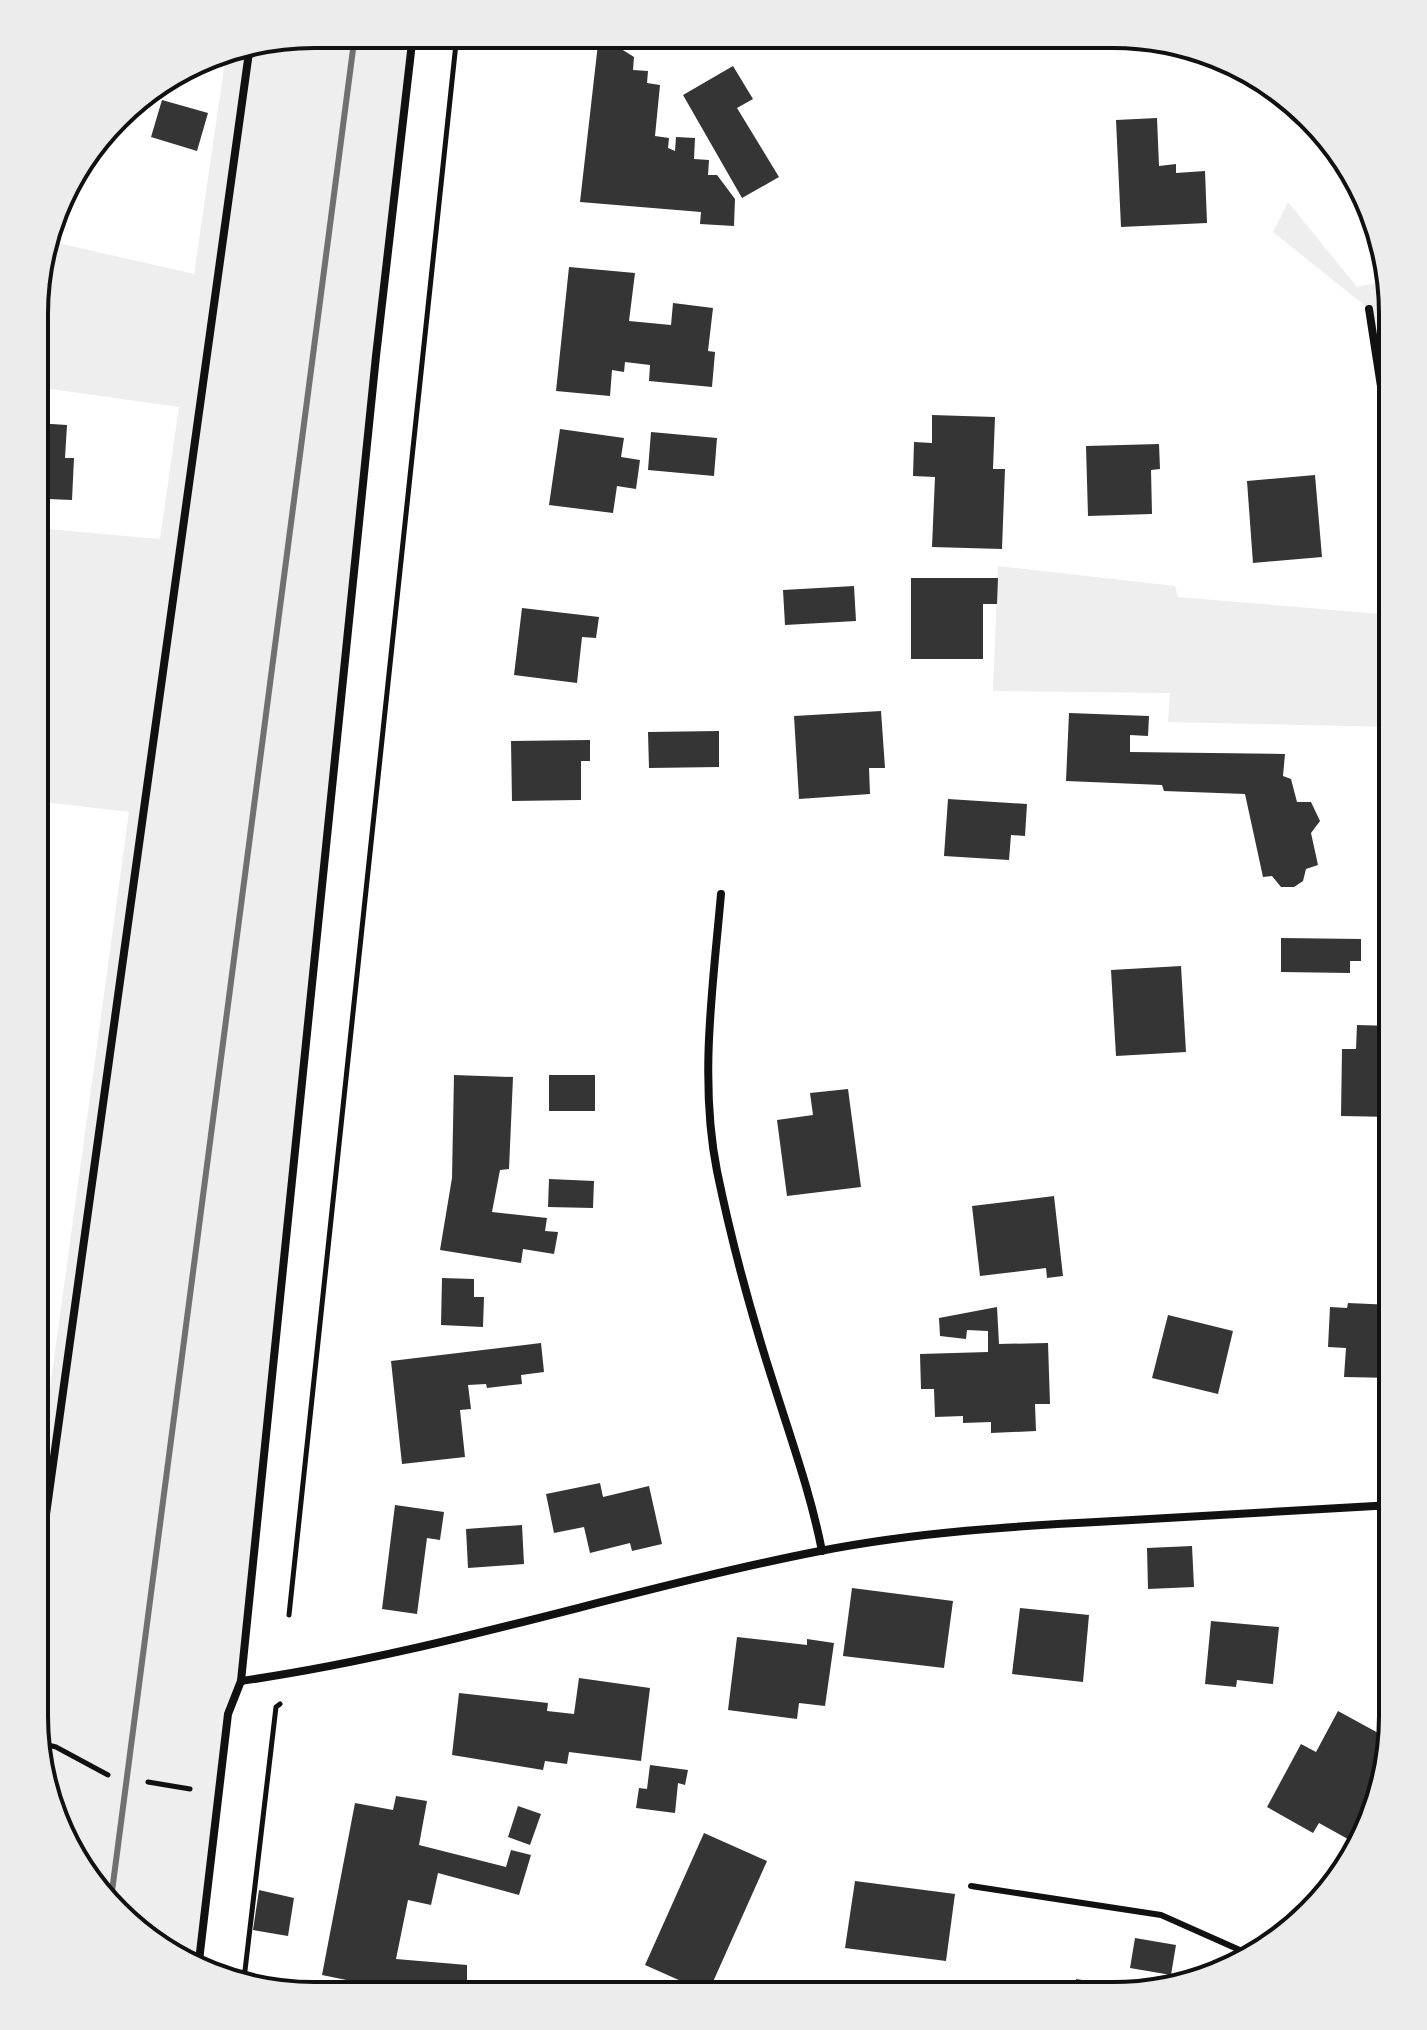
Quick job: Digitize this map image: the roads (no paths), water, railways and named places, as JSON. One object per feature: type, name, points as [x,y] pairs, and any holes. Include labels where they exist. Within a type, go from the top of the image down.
[{"type":"street","points":[[200,1956],[228,1714],[241,1681],[376,356],[411,48]]},
{"type":"street","points":[[48,1500],[248,56]]},
{"type":"street","points":[[1369,309],[1379,373]]},
{"type":"street","points":[[721,894],[710,1012],[709,1094],[717,1169],[762,1346],[816,1519],[822,1551]]},
{"type":"street","points":[[241,1681],[329,1669],[691,1579],[822,1551],[952,1530],[1378,1506]]},
{"type":"lane","points":[[971,1886],[1161,1915],[1240,1950]]},
{"type":"railway","points":[[112,1889],[353,48]]}]
